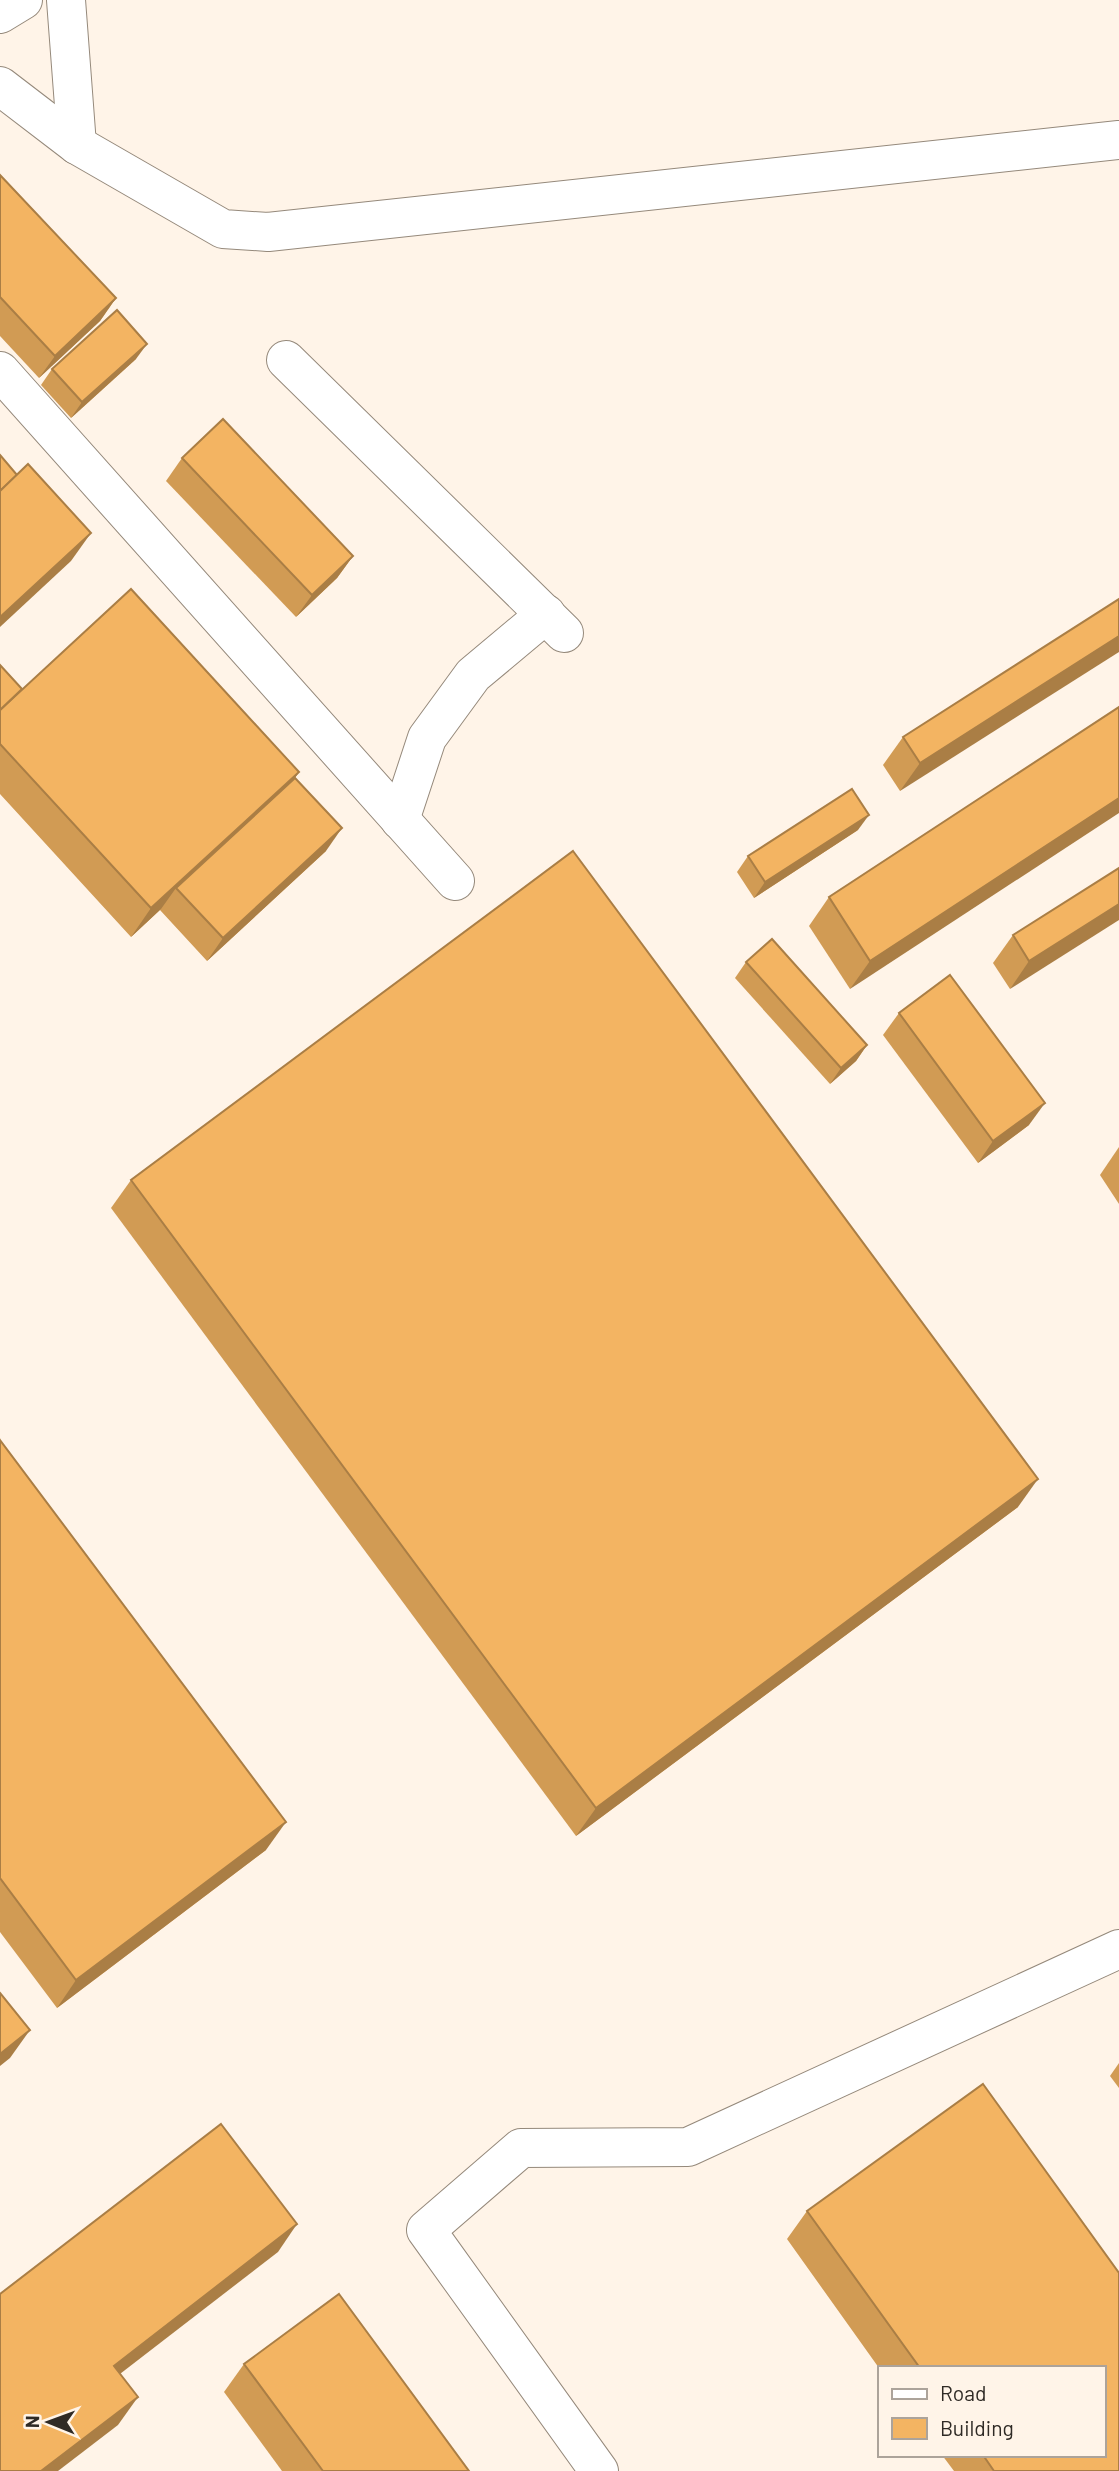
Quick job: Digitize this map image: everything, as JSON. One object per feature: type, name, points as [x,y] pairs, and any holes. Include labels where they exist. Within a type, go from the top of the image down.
[{"type":"street","points":[[0,14],[23,0]]},
{"type":"street","points":[[66,0],[77,145]]},
{"type":"street","points":[[0,86],[77,145],[223,229],[268,232],[1119,140]]},
{"type":"street","points":[[286,360],[555,624],[473,675],[427,738],[400,820]]},
{"type":"street","points":[[0,371],[455,881]]},
{"type":"street","points":[[599,2471],[426,2230],[522,2148],[688,2147],[1119,1949]]},
{"type":"building","points":[[0,175],[116,298],[55,356],[0,297]]},
{"type":"building","points":[[117,310],[147,344],[82,402],[52,369]]},
{"type":"building","points":[[223,419],[353,556],[312,595],[182,458]]},
{"type":"building","points":[[0,455],[17,475],[0,491]]},
{"type":"building","points":[[28,464],[91,533],[0,617],[0,491]]},
{"type":"building","points":[[131,589],[299,772],[151,908],[0,744],[0,710]]},
{"type":"building","points":[[1119,599],[1119,636],[920,763],[903,737]]},
{"type":"building","points":[[0,665],[22,689],[0,710]]},
{"type":"building","points":[[1119,707],[1119,798],[870,961],[829,897]]},
{"type":"building","points":[[295,778],[342,828],[223,938],[176,888]]},
{"type":"building","points":[[852,789],[869,815],[765,882],[748,856]]},
{"type":"building","points":[[573,851],[1038,1479],[596,1808],[131,1180]]},
{"type":"building","points":[[1119,868],[1119,904],[1029,961],[1013,935]]},
{"type":"building","points":[[772,939],[867,1045],[841,1068],[746,962]]},
{"type":"building","points":[[950,975],[1045,1103],[993,1141],[899,1013]]},
{"type":"building","points":[[0,1440],[286,1822],[76,1980],[0,1878]]},
{"type":"building","points":[[0,1993],[30,2030],[0,2054]]},
{"type":"building","points":[[983,2084],[1119,2273],[1119,2471],[994,2471],[984,2457],[1105,2457],[1105,2366],[919,2366],[807,2211]]},
{"type":"building","points":[[221,2124],[297,2224],[114,2366],[138,2397],[41,2471],[0,2471],[0,2294]]},
{"type":"building","points":[[339,2294],[469,2471],[323,2471],[244,2364]]}]
